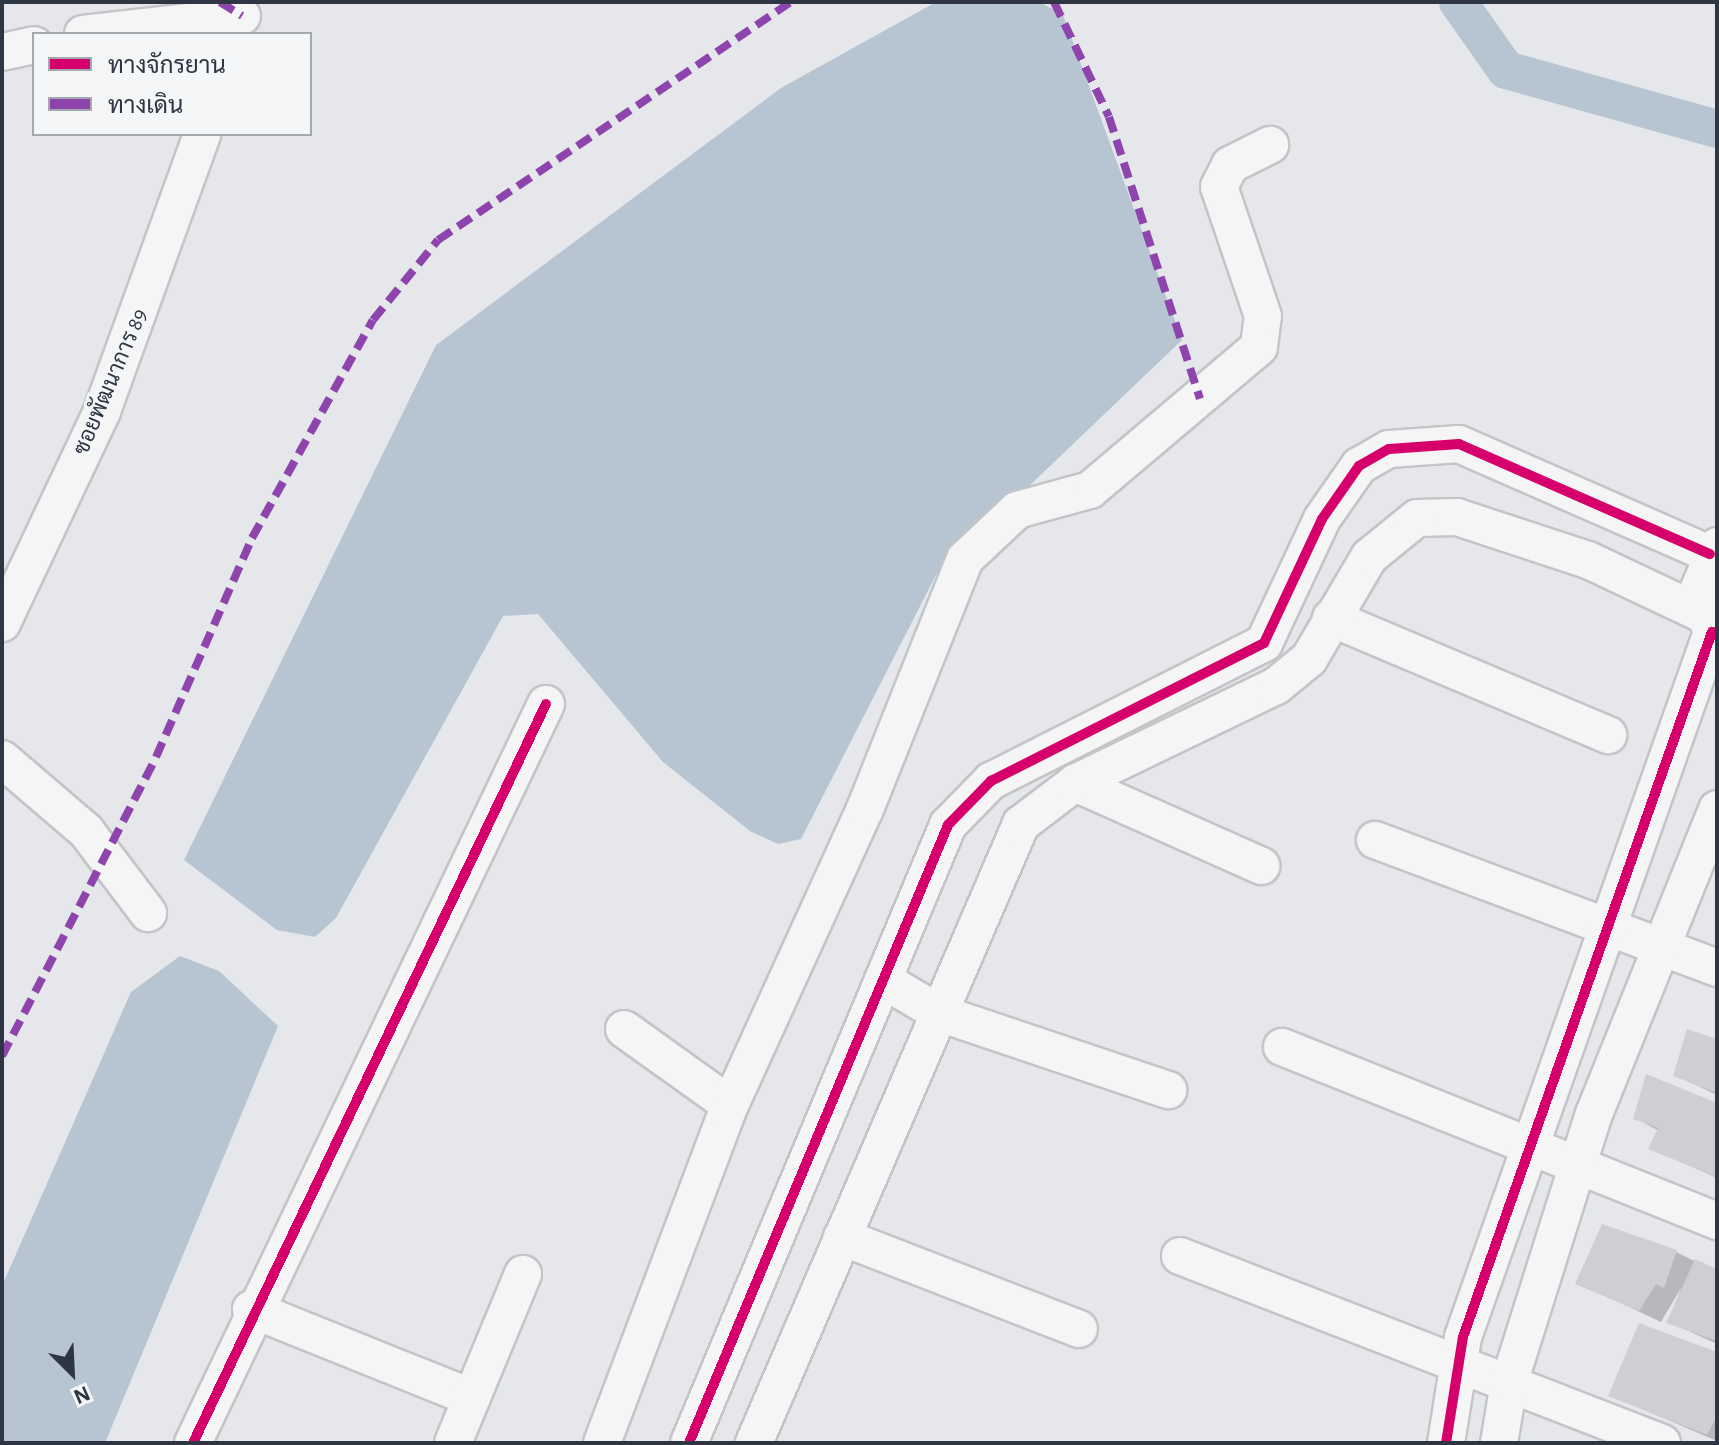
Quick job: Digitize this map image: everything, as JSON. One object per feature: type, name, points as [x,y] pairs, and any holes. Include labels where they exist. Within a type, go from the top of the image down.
[{"type":"street","points":[[102,32],[244,17]]},
{"type":"street","points":[[2,52],[32,45]]},
{"type":"street","name":"ซอยพัฒนาการ 89","points":[[2,623],[102,411],[201,136]]},
{"type":"street","points":[[602,1443],[730,1105],[865,809],[965,559],[1017,510],[1090,490],[1259,347],[1263,316],[1219,187],[1230,165],[1270,145]]},
{"type":"street","points":[[689,1443],[948,825],[991,781],[1264,643],[1322,519],[1359,466],[1389,449],[1459,444],[1714,550],[1699,583],[1710,628],[1528,1146],[1458,1364],[1446,1443]]},
{"type":"street","points":[[1588,560],[1605,507]]},
{"type":"street","points":[[754,1443],[1021,824],[1075,783],[1276,686],[1309,659],[1369,557],[1417,518],[1457,517],[1588,560],[1710,628]]},
{"type":"street","points":[[1331,618],[1608,735]]},
{"type":"street","points":[[193,1443],[251,1309],[546,704]]},
{"type":"street","points":[[2,759],[86,831],[148,913]]},
{"type":"street","points":[[1075,783],[1261,866]]},
{"type":"street","points":[[1499,1443],[1509,1383],[1578,1166],[1717,809]]},
{"type":"street","points":[[1375,840],[1717,968]]},
{"type":"street","points":[[883,980],[939,1013],[1168,1090]]},
{"type":"street","points":[[624,1029],[730,1105]]},
{"type":"street","points":[[1282,1047],[1717,1221]]},
{"type":"street","points":[[842,1237],[1079,1329]]},
{"type":"street","points":[[1180,1256],[1662,1443]]},
{"type":"street","points":[[453,1443],[523,1274]]},
{"type":"street","points":[[251,1309],[472,1398]]},
{"type":"water","points":[[936,2],[1040,2],[1063,15],[1182,340],[936,575],[801,839],[778,844],[750,831],[663,762],[538,614],[503,616],[336,918],[315,937],[277,930],[184,860],[436,345],[781,88]]},
{"type":"water","points":[[180,956],[219,971],[278,1026],[105,1443],[2,1443],[2,1286],[131,992]]},
{"type":"building","points":[[1687,1029],[1717,1039],[1717,1093],[1673,1076]]},
{"type":"building","points":[[1646,1074],[1717,1103],[1717,1177],[1648,1149],[1658,1128],[1633,1119]]},
{"type":"building","points":[[1602,1224],[1677,1250],[1664,1288],[1656,1284],[1639,1311],[1575,1284]]},
{"type":"building","points":[[1695,1259],[1717,1269],[1717,1341],[1666,1323]]},
{"type":"building","points":[[1639,1323],[1717,1352],[1717,1416],[1707,1435],[1608,1396]]},
{"type":"waterway","points":[[1458,2],[1506,70],[1717,129]]},
{"type":"marked path","points":[[220,2],[242,16]]},
{"type":"marked path","points":[[2,1056],[156,757],[252,538],[373,320],[438,240],[791,2]]},
{"type":"marked path","points":[[1054,2],[1109,117],[1200,399]]},
{"type":"cycle path","points":[[689,1443],[948,825],[991,781],[1264,643],[1322,519],[1359,466],[1389,449],[1459,444],[1710,554]]},
{"type":"cycle path","points":[[1446,1443],[1463,1337],[1712,632]]},
{"type":"cycle path","points":[[193,1443],[546,704]]}]
